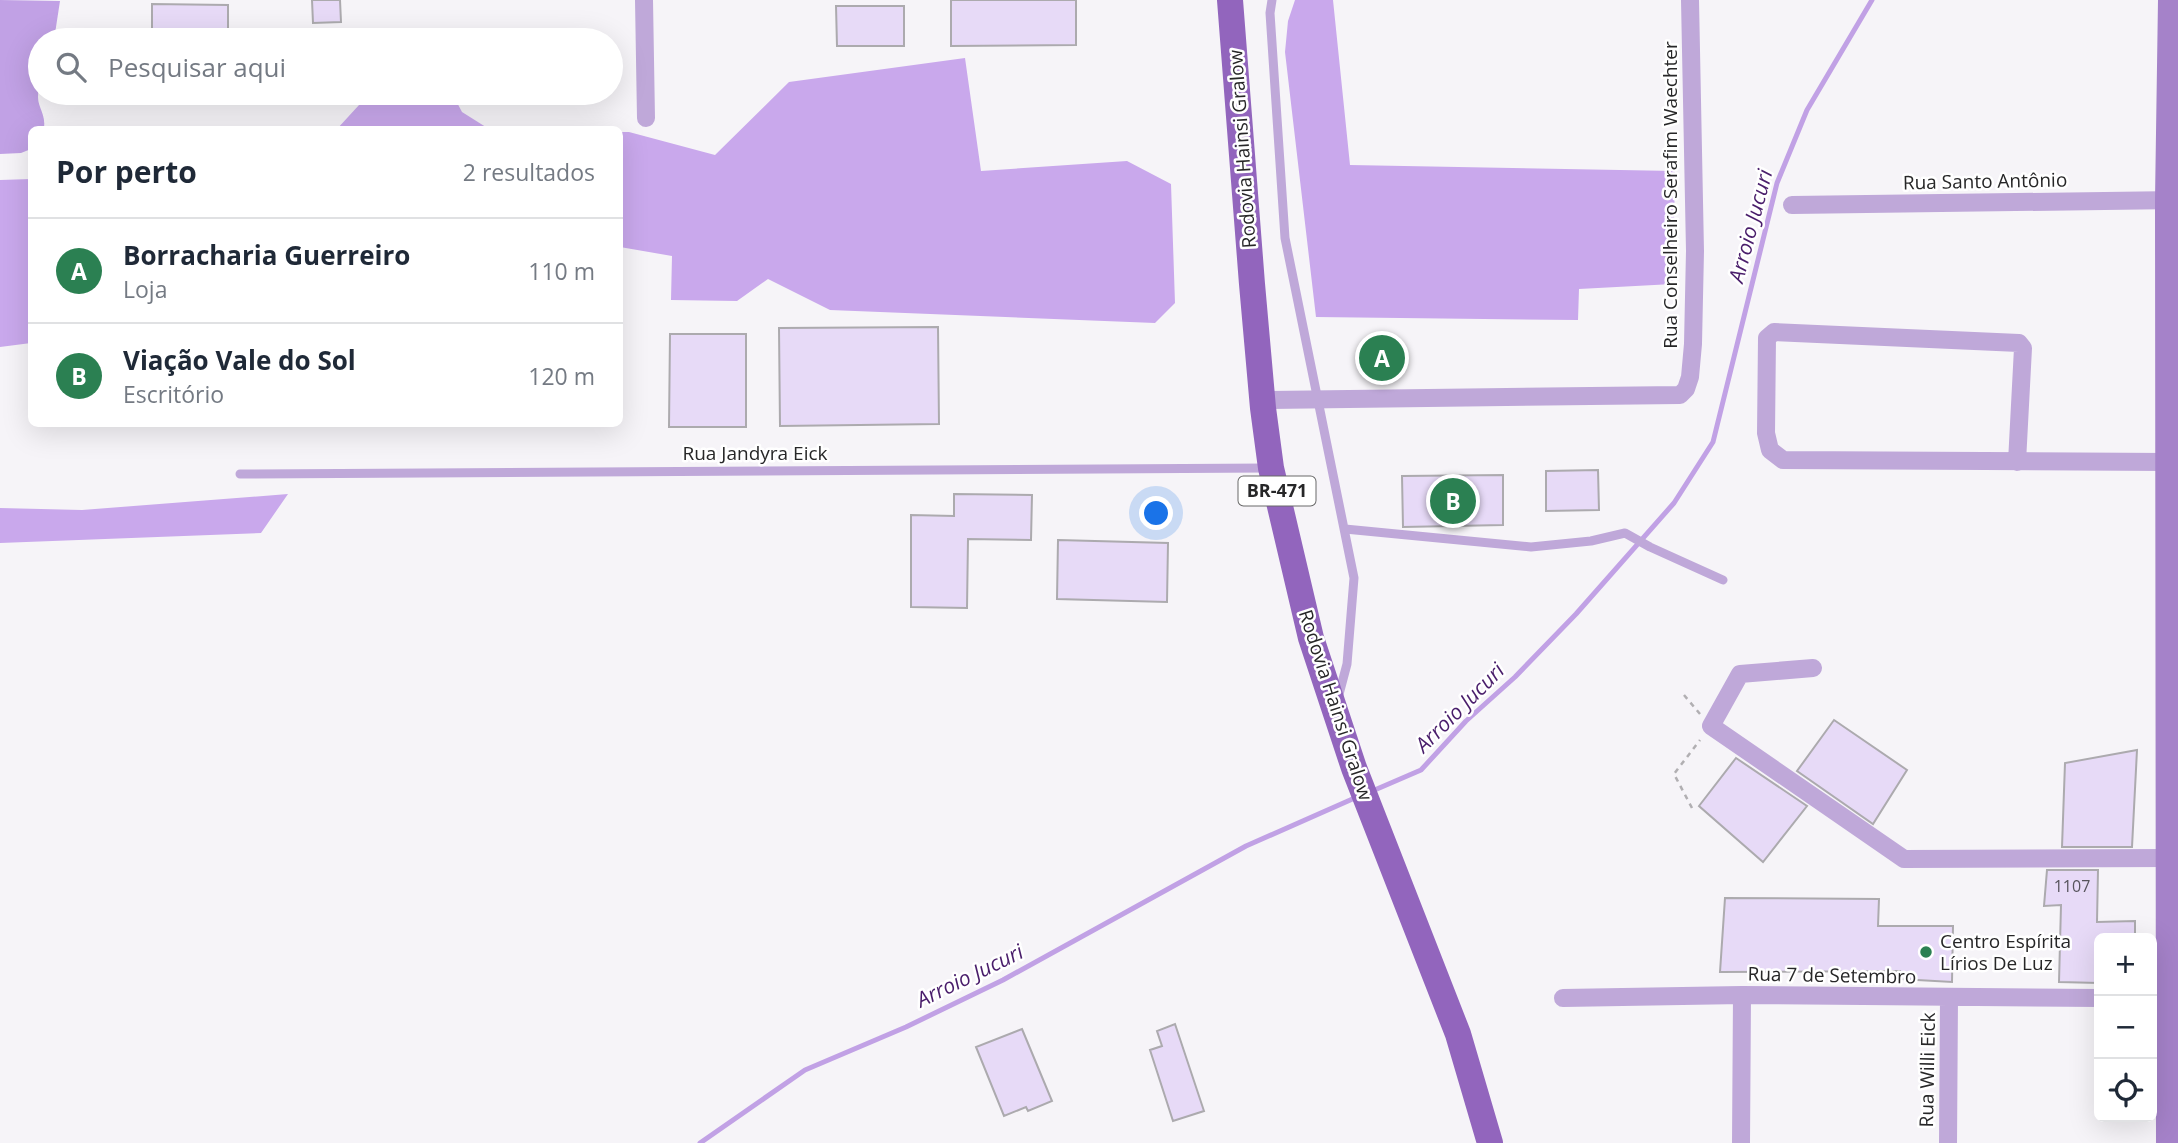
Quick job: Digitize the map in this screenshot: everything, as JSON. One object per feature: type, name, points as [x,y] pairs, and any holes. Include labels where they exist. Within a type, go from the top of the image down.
[{"type":"main road","name":"Rodovia Hainsi Gralow","points":[[1230,0],[1262,400],[1271,468],[1311,638],[1354,768],[1458,1034],[1490,1143]]},
{"type":"main road","points":[[2168,1143],[2168,462],[2172,200],[2170,0]]},
{"type":"street","points":[[644,0],[646,118]]},
{"type":"street","name":"Rua Conselheiro Serafim Waechter","points":[[1318,400],[1680,394],[1686,389],[1693,344],[1695,251],[1690,0]]},
{"type":"street","name":"Rua Santo Antônio","points":[[1792,205],[2172,200]]},
{"type":"street","points":[[2017,462],[2023,348],[2019,343],[1774,332],[1767,338],[1766,433],[1770,450],[1783,460],[2017,462],[2168,462]]},
{"type":"street","points":[[1262,400],[1318,400]]},
{"type":"street","points":[[1813,668],[1740,674],[1711,726],[1904,859],[2169,858]]},
{"type":"street","points":[[1741,1143],[1742,995]]},
{"type":"street","name":"Rua 7 de Setembro","points":[[1563,998],[1742,995],[2094,998]]},
{"type":"street","name":"Rua Willi Eick","points":[[1948,1143],[1949,998]]},
{"type":"lane","points":[[1272,0],[1270,13],[1285,238],[1354,578],[1347,664],[1335,710]]},
{"type":"lane","name":"Rua Jandyra Eick","points":[[240,474],[1271,468]]},
{"type":"lane","points":[[1345,529],[1531,547],[1591,541],[1625,533],[1723,580]]},
{"type":"path","points":[[1684,695],[1711,726],[1674,774],[1692,808]]},
{"type":"shaded area","points":[[0,0],[60,1],[56,28],[28,28],[28,105],[39,105],[44,126],[28,126],[28,150],[0,154]]},
{"type":"shaded area","points":[[1295,0],[1333,0],[1350,165],[1675,171],[1673,284],[1579,289],[1578,320],[1316,317],[1285,52],[1288,21]]},
{"type":"shaded area","points":[[965,58],[981,171],[1127,161],[1171,184],[1175,303],[1155,323],[830,310],[768,279],[737,301],[671,300],[672,256],[623,248],[623,132],[715,155],[789,82]]},
{"type":"shaded area","points":[[359,105],[458,105],[462,112],[484,126],[340,126]]},
{"type":"shaded area","points":[[28,179],[28,343],[0,347],[0,180]]},
{"type":"shaded area","points":[[288,494],[261,533],[0,543],[0,508],[82,510]]},
{"type":"building","points":[[312,0],[340,0],[341,22],[313,23]]},
{"type":"building","points":[[951,0],[1076,0],[1076,45],[951,46]]},
{"type":"building","points":[[152,4],[228,5],[228,28],[152,28]]},
{"type":"building","points":[[836,6],[904,6],[904,46],[837,46]]},
{"type":"building","points":[[938,327],[939,424],[780,426],[779,328]]},
{"type":"building","points":[[670,334],[746,334],[746,427],[669,427]]},
{"type":"building","points":[[1598,470],[1599,510],[1546,511],[1546,471]]},
{"type":"building","points":[[1503,475],[1503,525],[1403,527],[1402,476]]},
{"type":"building","points":[[954,494],[1032,495],[1031,540],[968,539],[967,608],[911,607],[911,515],[954,516]]},
{"type":"building","points":[[1058,540],[1168,543],[1167,602],[1057,599]]},
{"type":"building","points":[[1834,720],[1907,770],[1873,824],[1797,771]]},
{"type":"building","points":[[2137,750],[2132,847],[2062,847],[2065,763]]},
{"type":"building","points":[[1736,758],[1807,806],[1763,862],[1699,806]]},
{"type":"building","points":[[2047,870],[2098,870],[2097,922],[2135,921],[2135,933],[2094,933],[2094,983],[2059,982],[2061,905],[2044,906]]},
{"type":"building","points":[[1725,898],[1879,899],[1878,926],[1953,926],[1952,982],[1900,979],[1900,971],[1720,972]]},
{"type":"building","points":[[1175,1024],[1204,1111],[1173,1121],[1150,1050],[1162,1046],[1157,1031]]},
{"type":"building","points":[[1022,1029],[1052,1101],[1028,1111],[1026,1107],[1004,1116],[976,1047]]},
{"type":"waterway","name":"Arroio Jucuri","points":[[1370,792],[1421,770],[1466,721],[1515,677],[1576,614],[1674,503],[1713,442],[1777,183],[1807,110],[1872,0]]},
{"type":"waterway","name":"Arroio Jucuri","points":[[700,1143],[805,1070],[906,1027],[1003,980],[1246,846],[1357,797]]},
{"type":"place","name":"Borracharia Guerreiro","points":[[1382,358]]},
{"type":"place","name":"Viação Vale do Sol","points":[[1453,501]]},
{"type":"place","name":"Centro Espírita Lírios De Luz","points":[[1926,952]]}]
